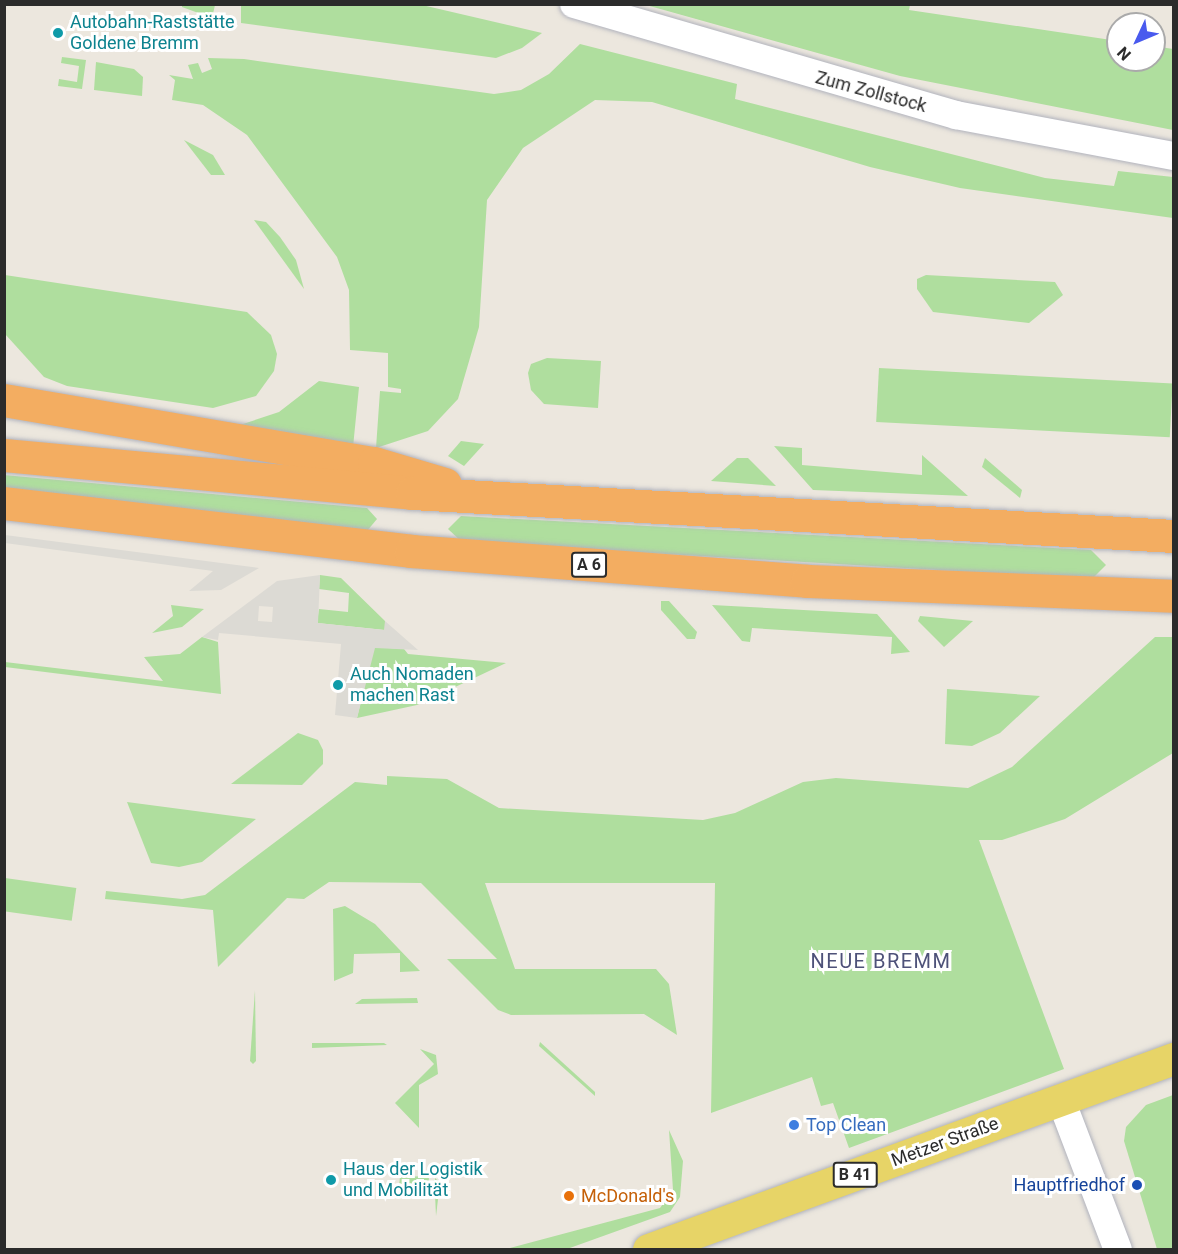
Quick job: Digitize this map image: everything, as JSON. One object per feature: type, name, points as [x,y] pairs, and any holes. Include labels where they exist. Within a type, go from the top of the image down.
[{"type":"highway","points":[[4,400],[374,462],[434,476],[462,495]]},
{"type":"highway","points":[[4,455],[462,495],[1173,536]]},
{"type":"highway","name":"A 6","points":[[4,503],[411,551],[807,581],[1173,596]]},
{"type":"main road","name":"Metzer Straße","points":[[649,1250],[1173,1059]]},
{"type":"street","name":"Zum Zollstock","points":[[574,4],[945,112],[1173,156]]},
{"type":"street","points":[[1061,1100],[1119,1250]]},
{"type":"green space","points":[[182,5],[215,5],[212,18],[182,7]]},
{"type":"green space","points":[[241,5],[422,5],[542,33],[522,48],[496,58],[241,23]]},
{"type":"green space","points":[[646,5],[910,5],[909,10],[1106,39],[1106,72],[1166,72],[1166,48],[1173,49],[1173,130],[900,76]]},
{"type":"green space","points":[[580,44],[737,84],[735,99],[1045,178],[1114,186],[1118,171],[1173,177],[1173,218],[960,188],[870,167],[652,102],[595,100],[523,148],[487,200],[479,327],[458,399],[428,431],[376,448],[380,391],[401,393],[401,389],[388,387],[388,353],[350,350],[349,290],[337,257],[247,135],[203,105],[172,100],[175,80],[169,75],[193,79],[188,65],[198,63],[202,73],[212,69],[208,58],[244,59],[494,94],[521,90],[549,74]]},
{"type":"green space","points":[[62,57],[86,60],[82,89],[58,86],[59,79],[77,82],[79,66],[61,63]]},
{"type":"green space","points":[[96,62],[134,69],[143,77],[142,96],[94,90]]},
{"type":"green space","points":[[184,140],[213,155],[225,175],[211,175]]},
{"type":"green space","points":[[254,220],[266,222],[280,237],[296,260],[304,289]]},
{"type":"green space","points":[[5,275],[247,312],[271,335],[277,354],[274,371],[256,396],[213,408],[67,386],[44,377],[5,334]]},
{"type":"green space","points":[[926,275],[1055,282],[1063,295],[1029,323],[933,312],[917,289],[917,279]]},
{"type":"green space","points":[[547,358],[601,361],[598,408],[544,404],[531,390],[528,373],[531,364]]},
{"type":"green space","points":[[879,368],[1173,383],[1170,437],[876,422]]},
{"type":"green space","points":[[319,381],[359,387],[353,447],[237,426],[279,412]]},
{"type":"green space","points":[[461,441],[484,444],[464,466],[448,456]]},
{"type":"green space","points":[[774,446],[802,448],[802,465],[922,475],[922,455],[968,496],[813,490]]},
{"type":"green space","points":[[737,458],[748,458],[776,486],[711,481]]},
{"type":"green space","points":[[985,458],[1022,490],[1020,498],[982,467]]},
{"type":"green space","points":[[4,475],[367,508],[377,519],[367,531],[5,489]]},
{"type":"green space","points":[[461,516],[1091,550],[1106,565],[1092,579],[462,542],[448,529]]},
{"type":"green space","points":[[320,575],[341,578],[385,621],[385,630],[317,623],[319,609],[348,612],[349,593],[319,589]]},
{"type":"green space","points":[[661,601],[669,601],[697,632],[695,639],[687,639],[661,610]]},
{"type":"green space","points":[[171,605],[204,609],[182,627],[152,633],[173,616]]},
{"type":"green space","points":[[712,605],[877,614],[910,652],[891,654],[892,637],[752,628],[750,642],[742,641]]},
{"type":"green space","points":[[920,616],[973,621],[944,647],[918,621]]},
{"type":"green space","points":[[202,637],[218,642],[221,694],[5,667],[5,662],[163,681],[144,657],[180,654]]},
{"type":"green space","points":[[1155,637],[1173,637],[1173,753],[1065,819],[1002,840],[979,840],[1064,1069],[849,1148],[833,1103],[821,1106],[812,1077],[711,1113],[715,883],[485,883],[515,969],[656,969],[669,984],[677,1035],[644,1014],[511,1015],[498,1010],[447,959],[497,959],[421,883],[329,882],[304,899],[287,898],[218,967],[213,910],[105,899],[106,891],[182,899],[205,895],[355,782],[387,785],[387,776],[447,779],[499,808],[703,820],[735,813],[803,782],[836,778],[968,788],[1012,767]]},
{"type":"green space","points":[[374,647],[404,649],[408,654],[506,663],[417,705],[357,718]]},
{"type":"green space","points":[[947,689],[1040,696],[1000,733],[972,746],[945,744]]},
{"type":"green space","points":[[298,733],[318,740],[323,750],[323,764],[302,785],[231,784]]},
{"type":"green space","points":[[127,802],[256,819],[202,862],[179,867],[151,863]]},
{"type":"green space","points":[[5,878],[76,888],[72,921],[4,911]]},
{"type":"green space","points":[[345,906],[375,924],[420,971],[400,972],[400,953],[354,954],[353,973],[334,981],[333,909]]},
{"type":"green space","points":[[255,990],[256,1061],[253,1064],[250,1061]]},
{"type":"green space","points":[[417,998],[418,1003],[355,1004],[362,999]]},
{"type":"green space","points":[[540,1042],[595,1092],[595,1096],[539,1046]]},
{"type":"green space","points":[[312,1043],[384,1043],[387,1045],[312,1048]]},
{"type":"green space","points":[[420,1049],[436,1055],[438,1074],[419,1085],[419,1128],[395,1103],[434,1064]]},
{"type":"green space","points":[[1173,1095],[1173,1249],[1157,1249],[1124,1141],[1126,1127],[1146,1105]]},
{"type":"green space","points":[[669,1130],[683,1161],[680,1197],[670,1212],[567,1249],[506,1249],[660,1208],[673,1190]]},
{"type":"green space","points":[[429,1176],[428,1195],[398,1195],[400,1177]]},
{"type":"green space","points":[[435,1178],[440,1183],[436,1216],[435,1194]]},
{"type":"shaded area","points":[[5,535],[259,568],[221,590],[189,591],[213,571],[5,543]]},
{"type":"shaded area","points":[[320,575],[318,623],[384,630],[385,621],[418,650],[375,648],[357,718],[335,715],[341,644],[219,633],[218,640],[202,637],[277,581]],"holes":[[[259,606],[273,607],[272,622],[258,621]]]},
{"type":"place","name":"Autobahn-Raststätte Goldene Bremm","points":[[58,33]]},
{"type":"place","name":"Auch Nomaden machen Rast","points":[[338,685]]},
{"type":"place","name":"Top Clean","points":[[794,1125]]},
{"type":"place","name":"Haus der Logistik und Mobilität","points":[[331,1180]]},
{"type":"place","name":"Hauptfriedhof","points":[[1137,1185]]},
{"type":"place","name":"McDonald's","points":[[569,1196]]},
{"type":"district","name":"NEUE BREMM","points":[[881,961]]}]
